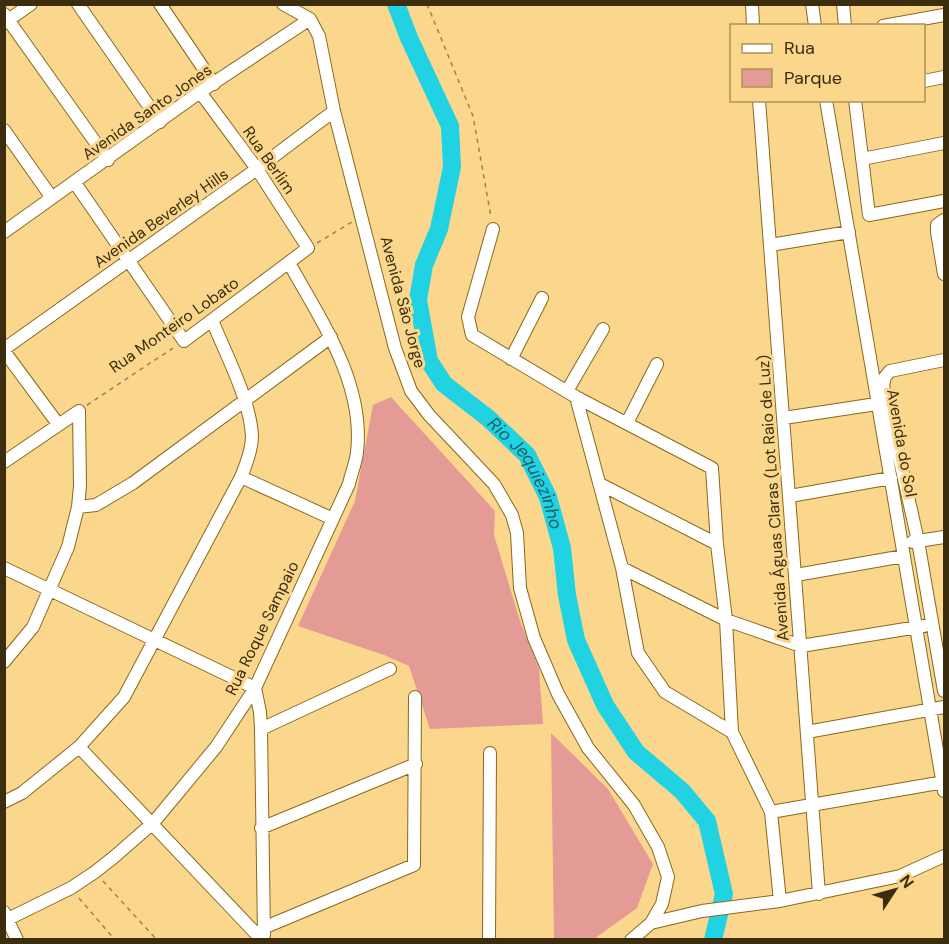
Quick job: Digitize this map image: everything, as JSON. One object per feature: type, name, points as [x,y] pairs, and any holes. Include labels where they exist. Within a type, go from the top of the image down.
[{"type":"street","points":[[31,4],[6,19],[108,160]]},
{"type":"street","points":[[78,4],[160,122]]},
{"type":"street","points":[[160,4],[214,84]]},
{"type":"street","points":[[283,4],[310,19]]},
{"type":"street","points":[[752,4],[753,24]]},
{"type":"street","points":[[812,4],[815,24]]},
{"type":"street","points":[[843,4],[845,24]]},
{"type":"street","points":[[894,24],[945,15]]},
{"type":"street","name":"Avenida Santo Jones","points":[[4,232],[200,93],[310,19]]},
{"type":"street","name":"Avenida São Jorge","points":[[310,19],[319,36],[334,111],[363,215],[395,348],[411,391],[429,415],[494,484],[512,515],[517,533],[520,588],[534,638],[558,694],[588,748],[634,805],[658,847],[668,877],[662,903],[651,923],[631,939]]},
{"type":"street","points":[[925,81],[945,77]]},
{"type":"street","name":"Rua Berlim","points":[[200,93],[257,170],[308,248]]},
{"type":"street","name":"Avenida Águas Claras (Lot Raio de Luz)","points":[[759,102],[819,894]]},
{"type":"street","name":"Avenida do Sol","points":[[826,102],[883,403],[918,541],[933,626],[941,649],[945,691]]},
{"type":"street","points":[[855,102],[869,215],[945,201]]},
{"type":"street","name":"Avenida Beverley Hills","points":[[4,350],[257,170],[334,111]]},
{"type":"street","points":[[4,130],[52,198]]},
{"type":"street","points":[[862,159],[945,143]]},
{"type":"street","points":[[75,183],[184,341]]},
{"type":"street","points":[[942,221],[937,225],[937,232],[945,274]]},
{"type":"street","points":[[493,230],[468,317],[472,335],[572,394],[712,468],[717,544],[726,620],[732,732],[771,812],[780,901]]},
{"type":"street","points":[[770,245],[849,232]]},
{"type":"street","name":"Rua Monteiro Lobato","points":[[184,341],[308,248]]},
{"type":"street","name":"Rua Roque Sampaio","points":[[6,918],[71,888],[95,873],[153,823],[216,747],[255,688],[349,484],[357,453],[358,421],[347,376],[331,337],[289,263]]},
{"type":"street","points":[[511,359],[542,298]]},
{"type":"street","points":[[4,802],[22,793],[79,747],[124,697],[241,477],[252,437],[245,402],[212,320]]},
{"type":"street","points":[[603,329],[572,394],[600,484],[622,568],[638,653],[665,692],[732,732]]},
{"type":"street","points":[[78,507],[96,505],[110,498],[245,402],[331,337]]},
{"type":"street","points":[[4,350],[58,424]]},
{"type":"street","points":[[784,418],[883,403],[883,385],[890,371],[945,360]]},
{"type":"street","points":[[627,423],[657,364]]},
{"type":"street","name":"Avenida do Sol","points":[[883,403],[891,478],[944,785]]},
{"type":"street","points":[[4,462],[79,411],[81,459],[78,507],[68,547],[33,627],[4,662]]},
{"type":"street","points":[[241,477],[333,519]]},
{"type":"street","points":[[790,496],[891,478]]},
{"type":"street","points":[[600,484],[717,544]]},
{"type":"street","points":[[796,575],[903,550],[918,541],[945,537]]},
{"type":"street","points":[[4,568],[255,688],[261,729],[263,936]]},
{"type":"street","points":[[622,568],[726,620],[801,646],[933,626]]},
{"type":"street","points":[[261,729],[390,669]]},
{"type":"street","points":[[263,936],[414,865],[415,697]]},
{"type":"street","points":[[807,732],[945,707]]},
{"type":"street","points":[[79,747],[263,936]]},
{"type":"street","points":[[489,939],[490,753]]},
{"type":"street","points":[[261,828],[416,764]]},
{"type":"street","points":[[771,812],[944,785]]},
{"type":"street","points":[[651,923],[702,911],[819,894],[900,876],[945,856]]},
{"type":"street","points":[[6,918],[17,939]]},
{"type":"path","points":[[427,4],[473,116],[493,230]]},
{"type":"path","points":[[308,248],[363,215]]},
{"type":"path","name":"Rua Monteiro Lobato","points":[[79,411],[184,341]]},
{"type":"path","points":[[95,873],[157,939]]},
{"type":"path","points":[[71,888],[115,939]]},
{"type":"green space","points":[[391,397],[495,511],[494,535],[520,621],[539,669],[543,724],[430,729],[409,666],[384,655],[298,626],[355,501],[373,405]]},
{"type":"green space","points":[[551,733],[608,789],[653,864],[637,908],[594,939],[554,939]]},
{"type":"waterway","name":"Rio Jequiezinho","points":[[396,4],[409,38],[450,126],[452,167],[439,229],[424,265],[418,300],[429,361],[444,384],[488,418],[527,455],[548,497],[562,548],[567,595],[576,640],[605,705],[636,752],[682,791],[707,821],[724,894],[713,940]]}]
